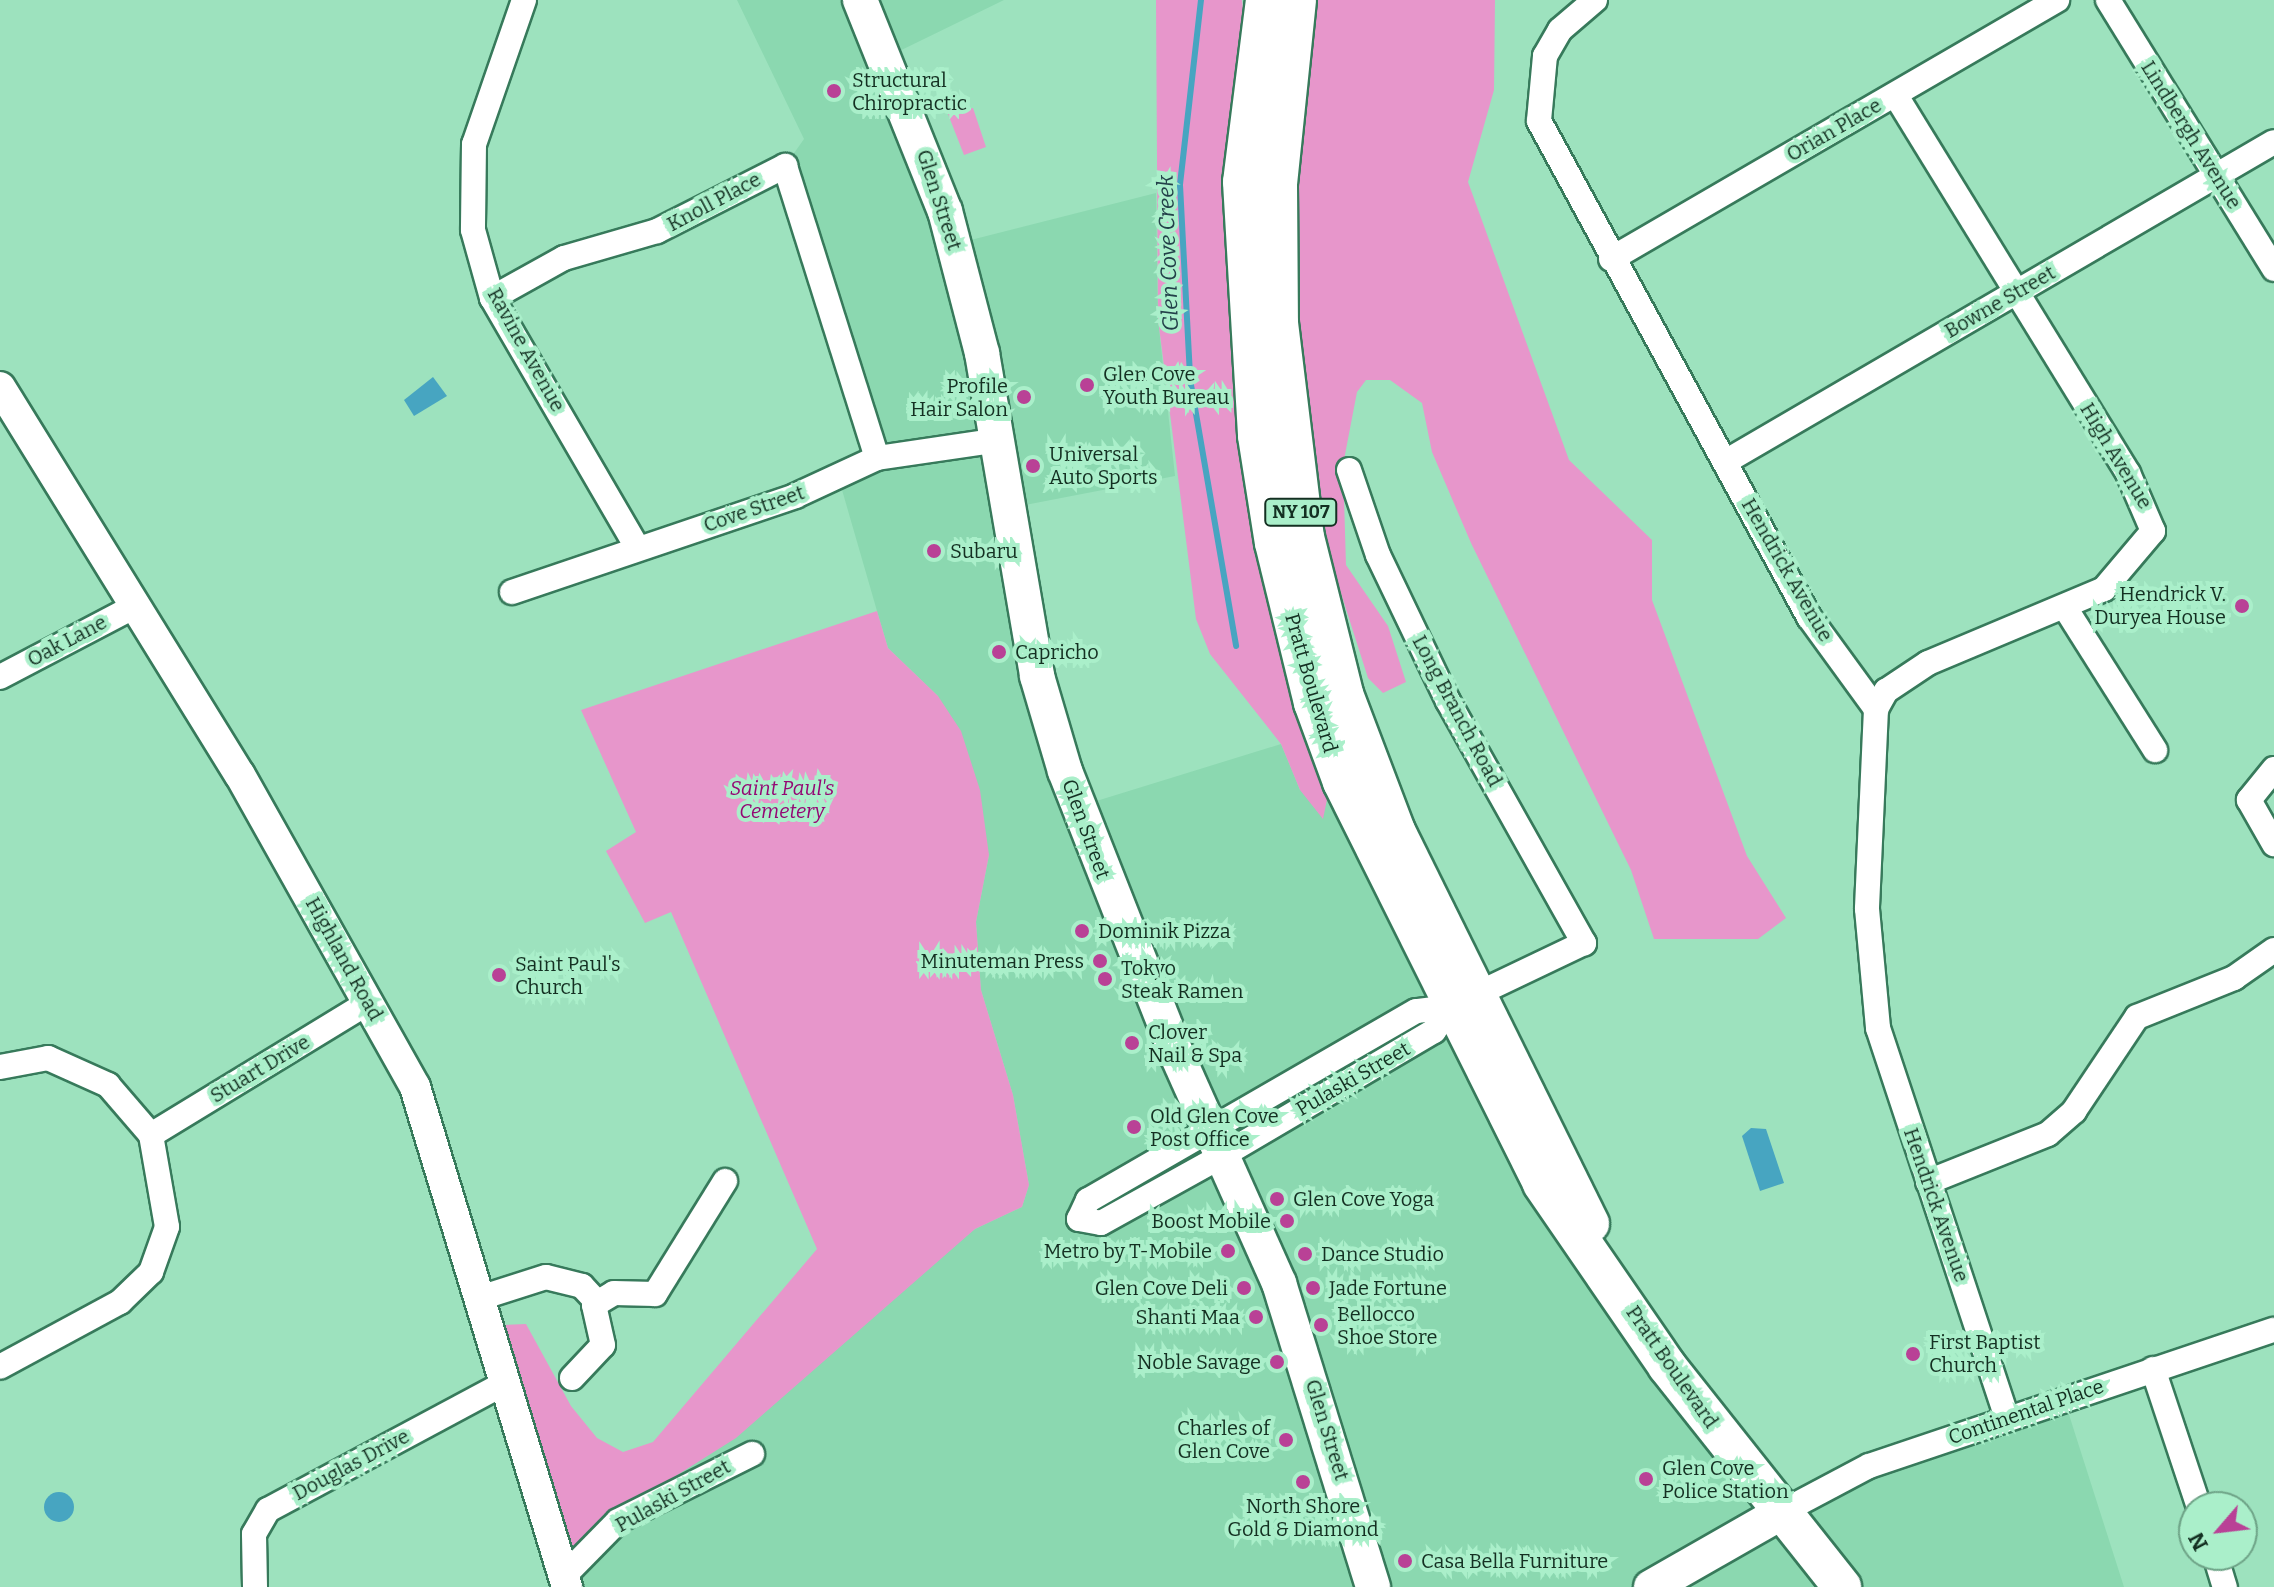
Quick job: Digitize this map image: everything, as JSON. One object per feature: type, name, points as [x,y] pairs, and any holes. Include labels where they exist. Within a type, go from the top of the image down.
[{"type":"main road","name":"Glen Street","points":[[860,0],[884,47],[945,211],[999,440],[1037,676],[1065,771],[1214,1142],[1297,1332],[1373,1587]]},
{"type":"main road","name":"Glen Street","points":[[878,0],[884,47]]},
{"type":"main road","name":"Pratt Boulevard","points":[[1265,0],[1242,182],[1247,325],[1274,543],[1313,703],[1342,782],[1622,1296],[1667,1366],[1842,1587]]},
{"type":"main road","name":"Pratt Boulevard","points":[[1297,0],[1278,185],[1279,323],[1305,537],[1371,771],[1463,1000]]},
{"type":"main road","points":[[1651,1587],[1784,1511]]},
{"type":"street","name":"Ravine Avenue","points":[[524,0],[485,98],[470,178],[473,230],[492,298],[638,549]]},
{"type":"street","name":"Hendrick Avenue","points":[[1595,0],[1560,30],[1537,93],[1547,146],[1809,617],[1876,709],[1869,972],[1885,1055],[2007,1418]]},
{"type":"street","name":"Orian Place","points":[[1611,259],[2057,0]]},
{"type":"street","name":"Lindbergh Avenue","points":[[2108,0],[2274,269]]},
{"type":"street","name":"High Avenue","points":[[1876,709],[1886,691],[1928,663],[2066,609],[2104,589],[2136,556],[2153,531],[2151,516],[1895,95]]},
{"type":"street","name":"Bowne Street","points":[[1725,462],[2274,142]]},
{"type":"street","name":"Knoll Place","points":[[492,298],[564,258],[657,231],[785,166],[877,458]]},
{"type":"street","name":"Highland Road","points":[[0,387],[135,606],[369,1002],[421,1103],[565,1582]]},
{"type":"street","name":"Cove Street","points":[[512,592],[795,496],[877,458],[999,440]]},
{"type":"street","name":"Long Branch Road","points":[[1349,470],[1378,555],[1448,701],[1584,943]]},
{"type":"street","name":"Oak Lane","points":[[0,677],[135,606]]},
{"type":"street","points":[[2066,609],[2155,750]]},
{"type":"street","points":[[2270,772],[2249,800],[2274,844]]},
{"type":"street","name":"Pulaski Street","points":[[1214,1142],[1088,1200],[1079,1219],[1101,1223],[1214,1142],[1416,1011],[1463,1000],[1584,943]]},
{"type":"street","points":[[1928,1182],[2048,1134],[2074,1111],[2137,1017],[2234,978],[2274,950]]},
{"type":"street","name":"Stuart Drive","points":[[151,1135],[369,1002]]},
{"type":"street","points":[[0,1067],[48,1058],[82,1068],[108,1085],[151,1135],[167,1227],[151,1272],[120,1302],[0,1367]]},
{"type":"street","points":[[572,1378],[603,1345],[592,1313],[597,1302],[614,1293],[655,1294],[725,1181]]},
{"type":"street","points":[[480,1298],[546,1277],[582,1286],[597,1302]]},
{"type":"street","name":"Continental Place","points":[[1784,1511],[1869,1466],[2274,1330]]},
{"type":"street","points":[[2153,1369],[2194,1491]]},
{"type":"street","name":"Douglas Drive","points":[[255,1587],[254,1534],[268,1510],[505,1383]]},
{"type":"street","name":"Pulaski Street","points":[[565,1582],[618,1521],[752,1454]]},
{"type":"shaded area","points":[[737,0],[1004,0],[883,59],[951,245],[1156,193],[1158,319],[1175,476],[1009,508],[1077,807],[1281,744],[1300,790],[1330,785],[1602,1261],[1783,1510],[2064,1399],[2124,1587],[567,1587],[598,1525],[975,1229],[1022,1207],[1029,1185],[1013,1095],[981,990],[976,922],[989,855],[938,696],[888,648],[877,611],[838,476],[877,459],[785,166],[804,139]]},
{"type":"green space","points":[[1156,0],[1242,0],[1330,785],[1323,819],[1300,790],[1281,744],[1210,654],[1196,619],[1158,319]]},
{"type":"green space","points":[[1306,0],[1495,0],[1494,90],[1468,182],[1569,460],[1652,540],[1652,600],[1747,856],[1786,918],[1758,939],[1654,939],[1631,870],[1471,543],[1432,452],[1422,403],[1390,380],[1366,380],[1357,392],[1343,465],[1346,565],[1388,626],[1406,682],[1383,693],[1368,678],[1318,521],[1291,366],[1286,160]]},
{"type":"green space","points":[[973,108],[986,147],[964,155],[948,114]]},
{"type":"green space","name":"Saint Paul's Cemetery","points":[[877,611],[888,648],[938,696],[961,731],[980,790],[989,855],[976,922],[981,990],[1013,1095],[1029,1185],[1022,1207],[975,1229],[736,1438],[598,1525],[563,1577],[501,1339],[503,1325],[526,1324],[571,1406],[597,1438],[623,1452],[653,1442],[817,1249],[671,912],[645,923],[606,851],[636,832],[581,710]]},
{"type":"water","points":[[433,377],[447,396],[414,416],[404,400]]},
{"type":"water","points":[[1751,1128],[1766,1129],[1784,1183],[1760,1191],[1742,1136]]},
{"type":"water","points":[[59,1492],[69,1497],[74,1507],[69,1517],[59,1522],[49,1517],[44,1507],[49,1497]]},
{"type":"waterway","name":"Glen Cove Creek","points":[[1201,0],[1180,185],[1190,379],[1236,646]]},
{"type":"place","name":"Structural Chiropractic","points":[[834,91]]},
{"type":"place","name":"Glen Cove Youth Bureau","points":[[1087,385]]},
{"type":"place","name":"Profile Hair Salon","points":[[1024,397]]},
{"type":"place","name":"Universal Auto Sports","points":[[1033,466]]},
{"type":"place","name":"Subaru","points":[[934,551]]},
{"type":"place","name":"Hendrick V. Duryea House","points":[[2242,606]]},
{"type":"place","name":"Capricho","points":[[999,652]]},
{"type":"place","name":"Dominik Pizza","points":[[1082,931]]},
{"type":"place","name":"Minuteman Press","points":[[1100,961]]},
{"type":"place","name":"Saint Paul's Church","points":[[499,975]]},
{"type":"place","name":"Tokyo Steak Ramen","points":[[1105,979]]},
{"type":"place","name":"Clover Nail & Spa","points":[[1132,1043]]},
{"type":"place","name":"Old Glen Cove Post Office","points":[[1134,1127]]},
{"type":"place","name":"Glen Cove Yoga","points":[[1277,1199]]},
{"type":"place","name":"Boost Mobile","points":[[1287,1221]]},
{"type":"place","name":"Metro by T-Mobile","points":[[1228,1251]]},
{"type":"place","name":"Dance Studio","points":[[1305,1254]]},
{"type":"place","name":"Glen Cove Deli","points":[[1244,1288]]},
{"type":"place","name":"Jade Fortune","points":[[1313,1288]]},
{"type":"place","name":"Shanti Maa","points":[[1256,1317]]},
{"type":"place","name":"Bellocco Shoe Store","points":[[1321,1325]]},
{"type":"place","name":"First Baptist Church","points":[[1913,1354]]},
{"type":"place","name":"Noble Savage","points":[[1277,1362]]},
{"type":"place","name":"Charles of Glen Cove","points":[[1286,1440]]},
{"type":"place","name":"Glen Cove Police Station","points":[[1646,1479]]},
{"type":"place","name":"North Shore Gold & Diamond","points":[[1303,1482]]},
{"type":"place","name":"Casa Bella Furniture","points":[[1405,1561]]}]
